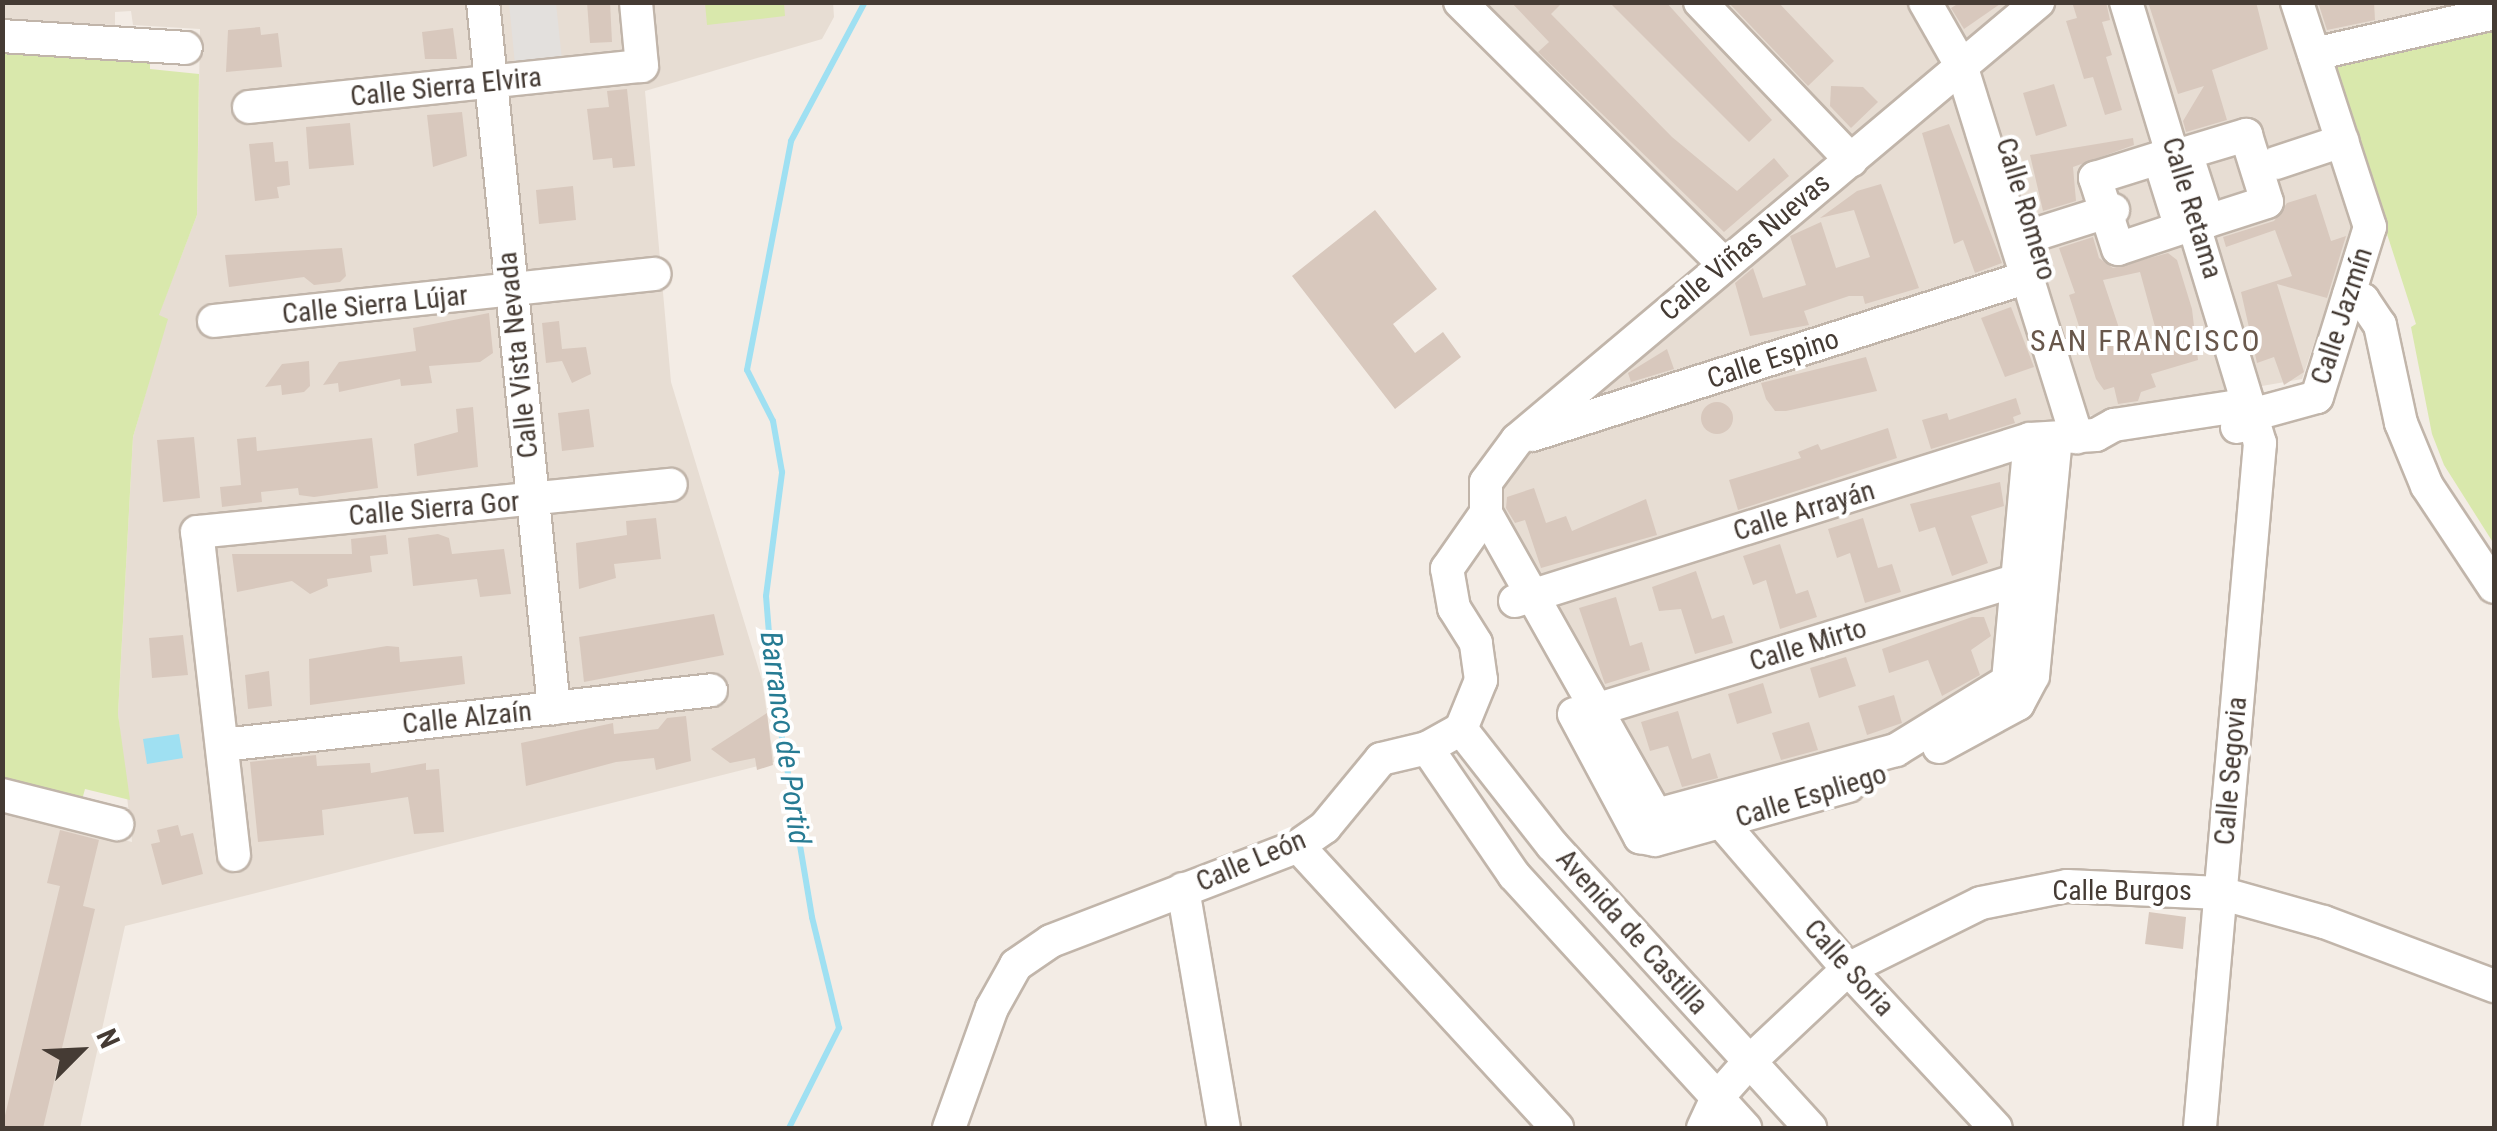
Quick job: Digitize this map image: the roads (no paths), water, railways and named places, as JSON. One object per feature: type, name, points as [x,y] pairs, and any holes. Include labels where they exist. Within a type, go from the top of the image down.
[{"type":"street","name":"Calle Vista Nevada","points":[[483,2],[554,708]]},
{"type":"street","name":"Calle Sierra Elvira","points":[[249,107],[642,66],[636,2]]},
{"type":"street","points":[[1700,2],[1852,160]]},
{"type":"street","points":[[1926,2],[1969,58]]},
{"type":"street","name":"Calle Viñas Nuevas","points":[[1480,521],[1486,482],[1517,440],[2038,2]]},
{"type":"street","name":"Calle Retama","points":[[2126,2],[2255,414]]},
{"type":"street","name":"Calle Jazmín","points":[[2065,438],[2115,446],[2235,428],[2255,414],[2317,397],[2370,227],[2297,2]]},
{"type":"street","points":[[1475,6],[1724,263]]},
{"type":"street","points":[[2314,54],[2434,17],[2494,14]]},
{"type":"street","points":[[2,36],[186,48]]},
{"type":"street","name":"Calle Romero","points":[[1969,58],[2034,235],[2065,438]]},
{"type":"street","name":"Calle Romero","points":[[1969,58],[2028,278],[2065,438]]},
{"type":"street","points":[[2276,163],[2342,142]]},
{"type":"street","points":[[2034,235],[2109,211]]},
{"type":"street","name":"Calle Sierra Lújar","points":[[214,321],[655,274]]},
{"type":"street","name":"Calle Espino","points":[[1517,440],[2028,278]]},
{"type":"street","points":[[2348,295],[2363,300],[2380,325],[2401,423],[2427,486],[2494,587]]},
{"type":"street","name":"Calle Segovia","points":[[2200,1128],[2260,443],[2255,414]]},
{"type":"street","name":"Calle Espliego","points":[[1586,714],[1648,826],[1717,812],[1896,750],[2008,681],[2065,438]]},
{"type":"street","name":"Calle Arrayán","points":[[1523,599],[2065,438]]},
{"type":"street","name":"Calle Sierra Gor","points":[[223,745],[197,532],[671,485]]},
{"type":"street","points":[[1461,730],[1481,680],[1476,643],[1454,608],[1447,570],[1480,521],[1586,714]]},
{"type":"street","name":"Calle Mirto","points":[[1586,714],[2031,578]]},
{"type":"street","name":"Calle Alzaín","points":[[223,745],[711,690]]},
{"type":"street","name":"Calle León","points":[[949,1128],[992,1008],[1016,966],[1051,941],[1298,846],[1325,828],[1381,759],[1427,748],[1461,730]]},
{"type":"street","name":"Avenida de Castilla","points":[[1461,730],[1552,846],[1810,1128]]},
{"type":"street","points":[[223,745],[234,855]]},
{"type":"street","name":"Avenida de Castilla","points":[[1427,748],[1514,876],[1745,1128]]},
{"type":"street","points":[[2,794],[117,824]]},
{"type":"street","name":"Calle Soria","points":[[1717,812],[1848,969],[1996,1128]]},
{"type":"street","points":[[1298,846],[1557,1128]]},
{"type":"street","name":"Calle Burgos","points":[[1703,1128],[1717,1098],[1749,1062],[1848,969],[1981,903],[2067,886],[2220,893],[2324,922],[2494,986]]},
{"type":"street","points":[[1183,889],[1224,1128]]},
{"type":"water","points":[[179,734],[183,758],[147,764],[143,739]]},
{"type":"waterway","name":"Barranco de Portid","points":[[789,1128],[839,1028],[812,917],[773,683],[766,596],[782,472],[773,421],[747,370],[791,141],[865,2]]},
{"type":"district","name":"SAN FRANCISCO","points":[[2146,341]]}]
